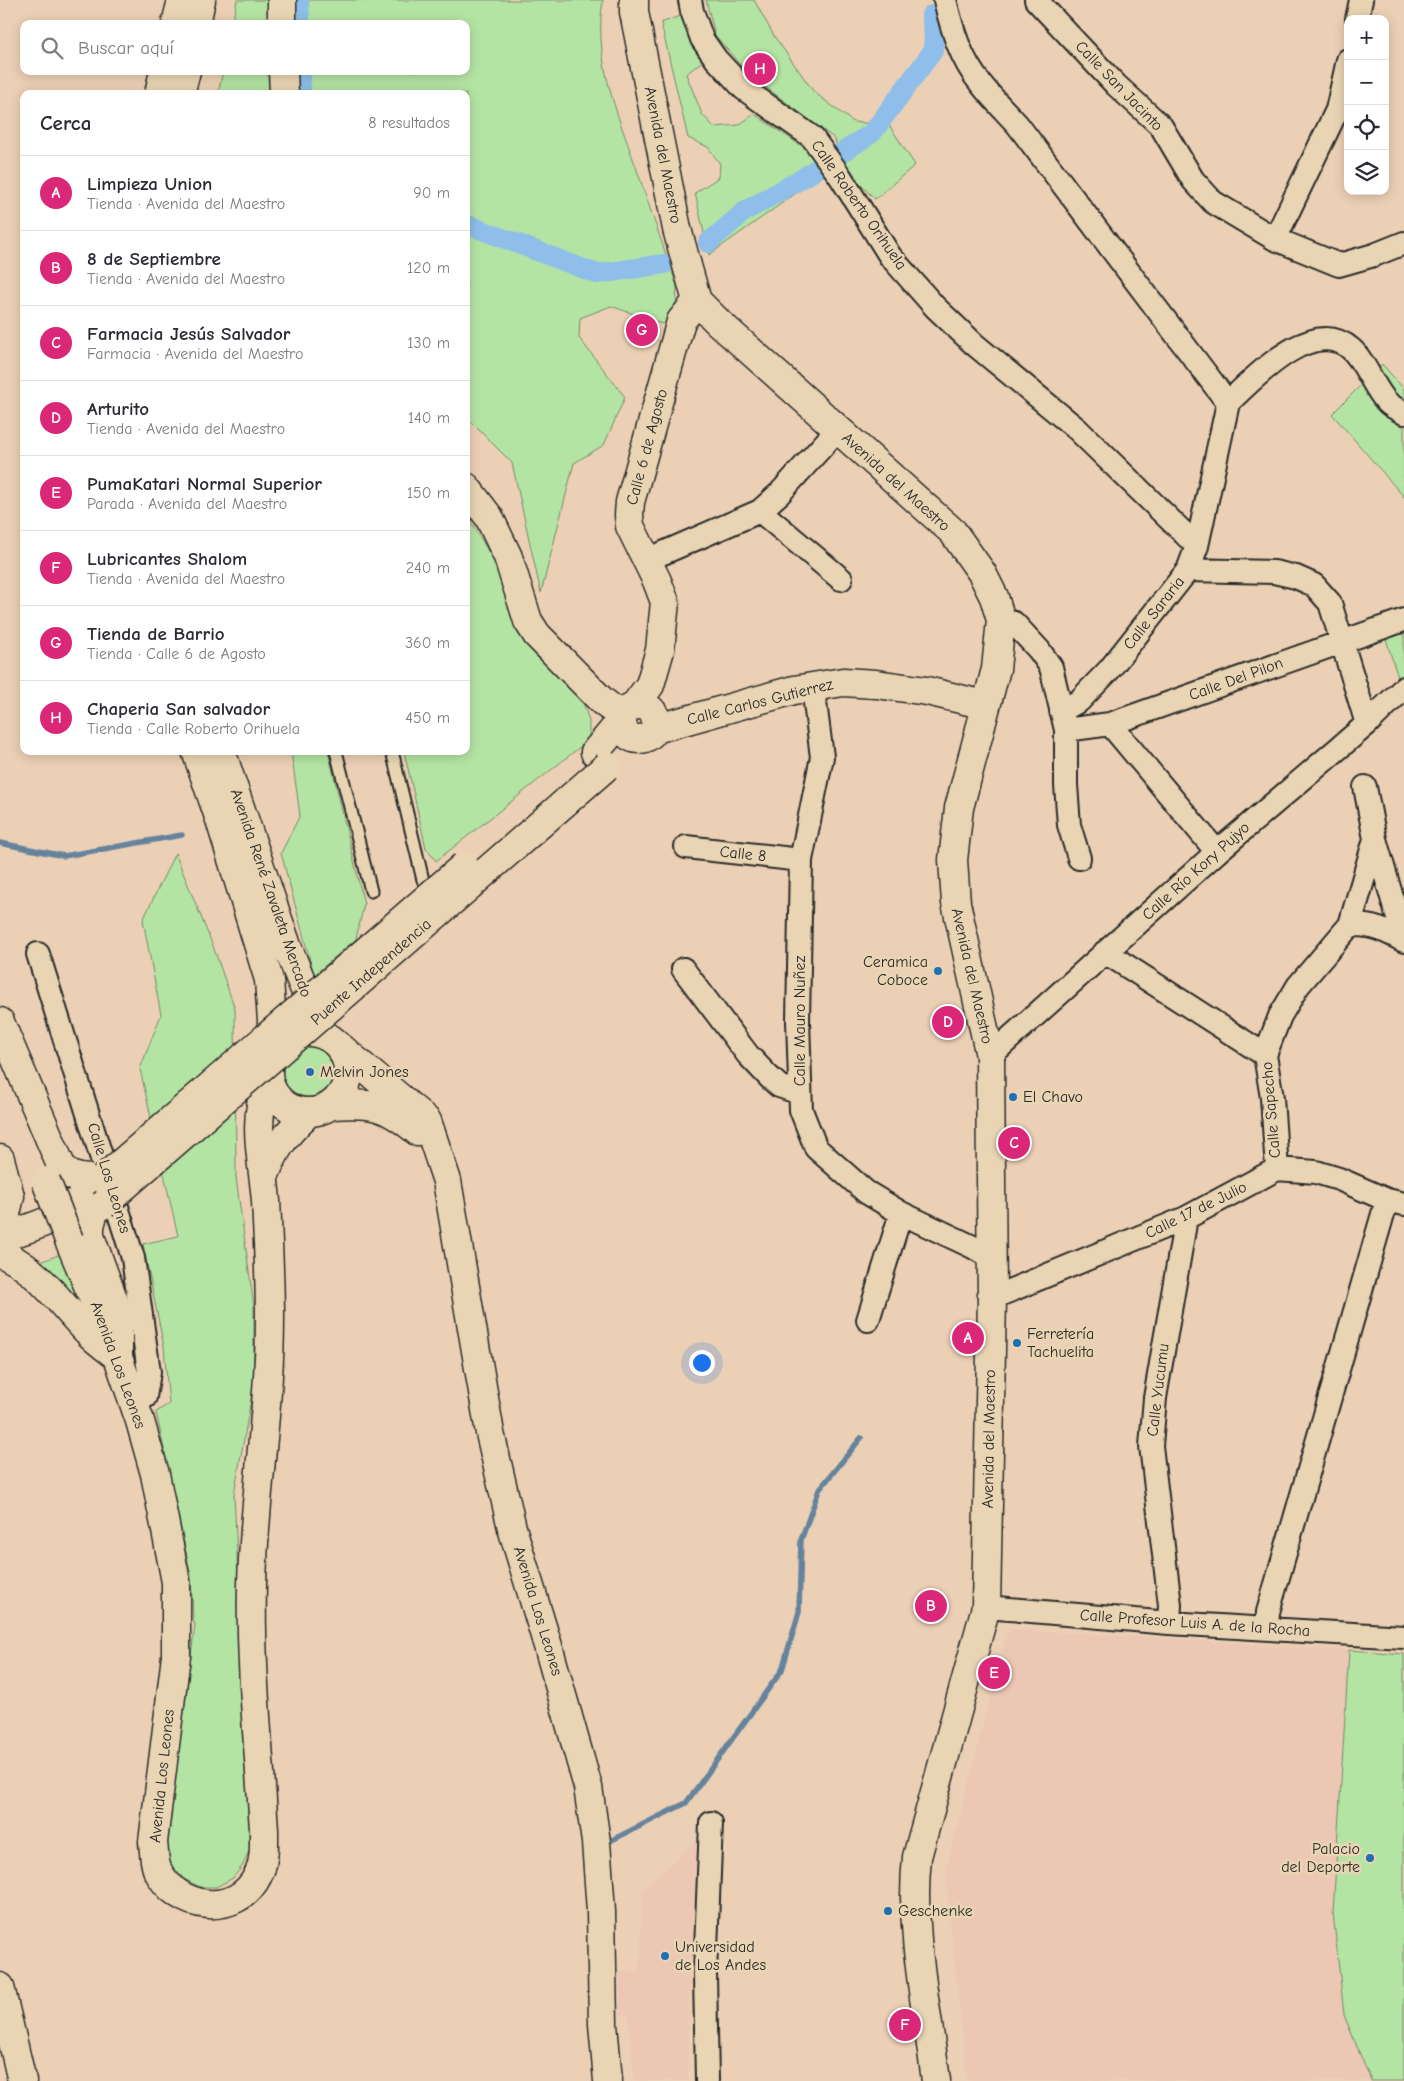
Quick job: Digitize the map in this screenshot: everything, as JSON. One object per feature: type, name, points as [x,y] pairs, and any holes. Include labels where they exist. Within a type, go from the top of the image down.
[{"type":"main road","points":[[177,20],[182,0]]},
{"type":"main road","points":[[197,20],[201,0]]},
{"type":"main road","points":[[282,0],[282,20]]},
{"type":"main road","name":"Avenida del Maestro","points":[[634,0],[636,21],[677,229],[696,301],[952,532],[982,573],[994,597],[1001,620],[996,669],[959,808],[954,860],[956,903],[990,1056],[990,1257],[992,1298],[986,1607],[946,1746],[916,1866],[914,1884],[920,1959],[936,2081]]},
{"type":"main road","points":[[160,90],[163,75]]},
{"type":"main road","points":[[181,90],[185,75]]},
{"type":"main road","points":[[283,75],[284,90]]},
{"type":"main road","name":"Calle 6 de Agosto","points":[[634,722],[650,685],[660,650],[665,602],[630,526],[628,515],[630,502],[681,322],[696,301]]},
{"type":"main road","points":[[470,492],[489,517],[508,557],[528,621],[537,635],[595,694],[634,722]]},
{"type":"main road","name":"Calle Carlos Gutierrez","points":[[634,722],[843,682],[876,684],[927,691],[985,705]]},
{"type":"main road","name":"Puente Independencia","points":[[100,1199],[601,759],[634,722]]},
{"type":"main road","name":"Avenida René Zavaleta Mercado","points":[[197,755],[220,820],[269,980],[272,1021],[269,1071]]},
{"type":"main road","name":"Avenida René Zavaleta Mercado","points":[[222,755],[287,946],[331,1040]]},
{"type":"main road","points":[[0,1022],[62,1168],[66,1174],[73,1176],[100,1199]]},
{"type":"main road","points":[[320,1109],[338,1099],[346,1087],[349,1073],[347,1059],[331,1040],[301,1032],[291,1035],[281,1041],[269,1071],[274,1094],[283,1104],[295,1110],[320,1109],[354,1104],[381,1107],[403,1118],[436,1146]]},
{"type":"main road","name":"Avenida Los Leones","points":[[331,1040],[427,1121],[447,1181],[490,1433],[510,1519],[588,1787],[596,1842],[603,2024],[608,2081]]},
{"type":"main road","name":"Avenida Los Leones","points":[[0,1066],[118,1357],[134,1402],[155,1474],[176,1582],[176,1656],[153,1842],[156,1867],[166,1883],[181,1897],[201,1904],[220,1904],[237,1898],[252,1886],[259,1874],[263,1858],[264,1830],[253,1641],[252,1586],[270,1345],[270,1259],[264,1176],[259,1152],[261,1102],[269,1071]]},
{"type":"main road","name":"Avenida Los Leones","points":[[264,1176],[273,1153],[286,1134],[320,1109]]},
{"type":"main road","points":[[0,1159],[10,1196],[2,1247]]},
{"type":"main road","points":[[2,1247],[58,1216],[75,1204],[100,1199]]},
{"type":"main road","points":[[2,1247],[78,1225],[100,1199]]},
{"type":"main road","points":[[100,1199],[90,1226],[93,1246],[118,1312],[118,1357]]},
{"type":"main road","points":[[2,1247],[35,1274],[91,1336],[118,1357]]},
{"type":"main road","points":[[0,1988],[22,2081]]},
{"type":"street","name":"Calle Roberto Orihuela","points":[[690,0],[702,39],[716,59],[744,89],[812,137],[840,176],[890,256],[936,307],[974,344],[1077,429],[1197,546]]},
{"type":"street","points":[[945,0],[950,24],[962,55],[980,84],[1017,124],[1228,402],[1276,359],[1296,347],[1324,339],[1337,341],[1351,348],[1387,402],[1404,413]]},
{"type":"street","name":"Calle San Jacinto","points":[[1036,0],[1116,85],[1161,126],[1193,180],[1213,202],[1275,239],[1339,265],[1374,256],[1404,242]]},
{"type":"street","points":[[1358,15],[1361,0]]},
{"type":"street","points":[[1275,239],[1337,110],[1344,78]]},
{"type":"street","name":"Calle Sararia","points":[[1064,720],[1109,670],[1188,570],[1197,546],[1228,402]]},
{"type":"street","points":[[647,560],[760,511],[780,493],[837,430]]},
{"type":"street","points":[[760,511],[840,579]]},
{"type":"street","points":[[1188,570],[1274,572],[1296,577],[1314,585],[1330,603],[1366,724]]},
{"type":"street","points":[[1001,620],[1014,622],[1051,667],[1064,720],[1069,825],[1079,858]]},
{"type":"street","name":"Calle Del Pilon","points":[[1064,720],[1110,724],[1404,620]]},
{"type":"street","name":"Calle Mauro Nuñez","points":[[813,687],[822,757],[801,860],[798,1021],[801,1110],[816,1148],[866,1192],[901,1213],[990,1257]]},
{"type":"street","name":"Calle Río Kory Pujyo","points":[[990,1056],[1217,852],[1366,724],[1404,688]]},
{"type":"street","points":[[1110,724],[1217,852]]},
{"type":"street","points":[[1365,787],[1375,839],[1404,940]]},
{"type":"street","points":[[1375,839],[1350,925],[1362,924],[1382,928],[1404,940]]},
{"type":"street","name":"Calle 8","points":[[686,847],[801,860]]},
{"type":"street","name":"Calle Sapecho","points":[[1276,1169],[1272,1098],[1265,1055],[1280,1016],[1298,986],[1350,925]]},
{"type":"street","points":[[1105,952],[1265,1055]]},
{"type":"street","name":"Calle Los Leones","points":[[38,954],[133,1258],[149,1372],[145,1397],[134,1402]]},
{"type":"street","points":[[683,969],[748,1055],[769,1078],[779,1086],[800,1093]]},
{"type":"street","points":[[1267,1628],[1268,1612],[1395,1202],[1316,1172],[1276,1169]]},
{"type":"street","name":"Calle 17 de Julio","points":[[992,1298],[1186,1218],[1276,1169]]},
{"type":"street","points":[[868,1320],[901,1213]]},
{"type":"street","name":"Calle Yucumu","points":[[1169,1623],[1170,1605],[1151,1446],[1155,1398],[1186,1218]]},
{"type":"street","name":"Calle Profesor Luis A. de la Rocha","points":[[986,1607],[1169,1623],[1404,1637]]},
{"type":"street","points":[[707,2081],[705,1974],[711,1823]]},
{"type":"lane","points":[[337,755],[371,891]]},
{"type":"lane","points":[[393,755],[423,880]]},
{"type":"shaded area","points":[[1014,1629],[1349,1650],[1339,1803],[1344,2015],[1371,2081],[967,2081],[948,1906],[946,1869],[1006,1635]]},
{"type":"shaded area","name":"Universidad de Los Andes","points":[[697,1840],[691,1942],[689,2081],[634,2081],[628,2015],[620,2015],[619,1972],[639,1971],[643,1889]]},
{"type":"green space","points":[[237,0],[270,0],[271,20],[233,20]]},
{"type":"green space","points":[[299,0],[603,0],[601,43],[609,85],[621,126],[677,286],[676,304],[668,326],[611,306],[580,318],[579,338],[625,397],[604,445],[574,463],[541,593],[512,463],[470,421],[470,90],[301,90],[301,75],[470,75],[470,20],[300,20]]},
{"type":"green space","points":[[677,0],[685,0],[704,60],[686,74],[702,114],[714,127],[739,125],[754,114],[800,145],[816,147],[823,174],[709,255],[695,193],[719,177],[720,164],[708,147],[688,138],[661,23],[680,16]]},
{"type":"green space","points":[[706,0],[754,0],[774,36],[814,92],[853,122],[889,125],[915,165],[875,199],[841,165],[835,139],[747,73],[715,35]]},
{"type":"green space","points":[[222,75],[273,75],[274,90],[219,90]]},
{"type":"green space","points":[[1382,364],[1404,389],[1404,497],[1332,414]]},
{"type":"green space","points":[[470,520],[495,563],[517,628],[583,702],[589,721],[589,740],[436,861],[426,848],[405,755],[470,755]]},
{"type":"green space","points":[[1404,625],[1404,684],[1399,681],[1385,636]]},
{"type":"green space","points":[[292,755],[329,755],[364,904],[356,939],[314,975],[281,853],[300,815]]},
{"type":"green space","points":[[175,853],[213,946],[235,1009],[236,1178],[254,1307],[254,1383],[234,1494],[251,1846],[243,1865],[233,1878],[216,1887],[200,1887],[184,1879],[170,1864],[167,1844],[195,1625],[193,1619],[191,1575],[156,1412],[169,1404],[164,1347],[143,1244],[178,1236],[140,1069],[161,1015],[143,920]]},
{"type":"green space","points":[[308,1043],[329,1053],[334,1061],[335,1081],[329,1091],[319,1098],[307,1100],[296,1097],[286,1090],[281,1078],[281,1061]]},
{"type":"green space","points":[[61,1254],[93,1326],[40,1262]]},
{"type":"green space","name":"Palacio del Deporte","points":[[1349,1650],[1404,1654],[1404,2081],[1371,2081],[1344,2015],[1333,1913]]},
{"type":"waterway","points":[[299,0],[300,20]]},
{"type":"waterway","points":[[708,243],[745,211],[803,178],[872,133],[933,51],[934,33],[931,15]]},
{"type":"waterway","points":[[301,75],[301,90]]},
{"type":"waterway","points":[[470,226],[597,274],[664,264]]},
{"type":"waterway","points":[[0,843],[64,856],[182,835]]},
{"type":"waterway","points":[[610,1841],[686,1803],[782,1670],[799,1612],[801,1540],[819,1490],[861,1438]]},
{"type":"place","name":"Chaperia San salvador","points":[[760,69]]},
{"type":"place","name":"Tienda de Barrio","points":[[642,330]]},
{"type":"place","name":"Ceramica Coboce","points":[[938,971]]},
{"type":"place","name":"Arturito","points":[[948,1022]]},
{"type":"place","name":"Melvin Jones","points":[[310,1072]]},
{"type":"place","name":"El Chavo","points":[[1013,1097]]},
{"type":"place","name":"Farmacia Jesús Salvador","points":[[1014,1143]]},
{"type":"place","name":"Limpieza Union","points":[[968,1338]]},
{"type":"place","name":"Ferretería Tachuelita","points":[[1017,1343]]},
{"type":"place","name":"8 de Septiembre","points":[[931,1606]]},
{"type":"place","name":"PumaKatari Normal Superior","points":[[994,1673]]},
{"type":"place","name":"Palacio del Deporte","points":[[1370,1858]]},
{"type":"place","name":"Geschenke","points":[[888,1911]]},
{"type":"place","name":"Universidad de Los Andes","points":[[665,1956]]},
{"type":"place","name":"Lubricantes Shalom","points":[[905,2025]]}]
